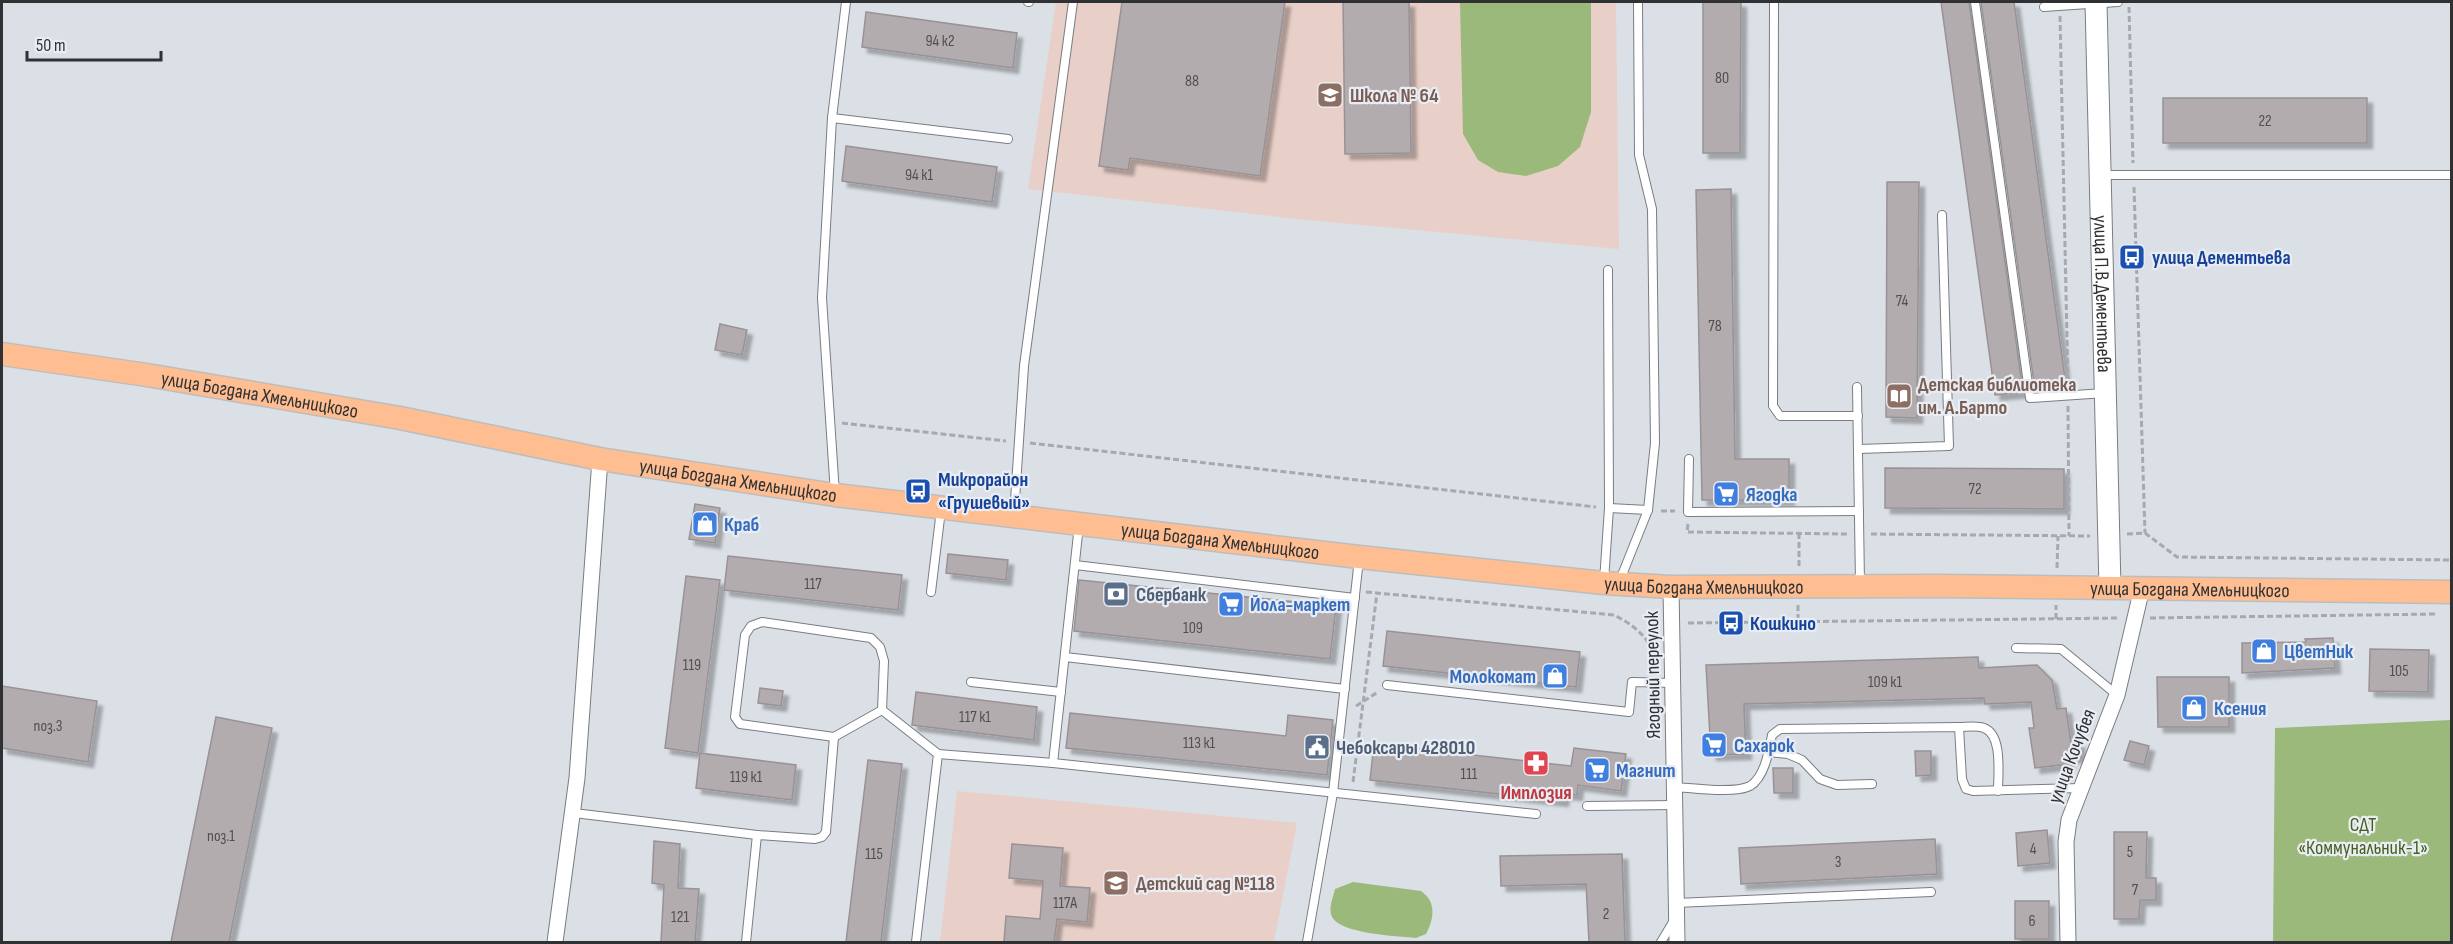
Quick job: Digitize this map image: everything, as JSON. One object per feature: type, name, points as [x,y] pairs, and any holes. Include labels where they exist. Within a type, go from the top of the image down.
[{"type":"main road","name":"улица Богдана Хмельницкого","points":[[2,354],[147,375],[400,418],[600,459],[835,495],[1359,557],[1611,584],[1671,587],[2142,588],[2451,592]]},
{"type":"street","name":"улица П.В.Дементьева","points":[[2096,2],[2110,588]]},
{"type":"street","points":[[555,942],[573,813],[600,459]]},
{"type":"street","name":"Ягодный переулок","points":[[1671,587],[1677,942]]},
{"type":"street","name":"улица Кочубея","points":[[2068,942],[2066,842],[2069,820],[2117,694],[2142,588]]},
{"type":"lane","points":[[835,495],[822,298],[832,118],[846,2]]},
{"type":"lane","points":[[1014,517],[1024,366],[1073,2]]},
{"type":"lane","points":[[1611,584],[1648,510],[1655,443],[1652,209],[1639,155],[1638,2]]},
{"type":"lane","points":[[1774,2],[1773,406],[1779,416],[1858,416]]},
{"type":"lane","points":[[1974,2],[2030,398],[2106,393]]},
{"type":"lane","points":[[2044,7],[2118,2]]},
{"type":"lane","points":[[832,118],[1008,139]]},
{"type":"lane","points":[[2101,175],[2451,175]]},
{"type":"lane","points":[[1859,449],[1949,446],[1942,215]]},
{"type":"lane","points":[[1608,270],[1608,508],[1611,584]]},
{"type":"lane","points":[[1857,387],[1860,587]]},
{"type":"lane","points":[[1689,459],[1688,512],[1858,511]]},
{"type":"lane","points":[[931,592],[941,508]]},
{"type":"lane","points":[[1608,508],[1648,510]]},
{"type":"lane","points":[[1053,763],[1079,524]]},
{"type":"lane","points":[[1306,942],[1333,794],[1359,557]]},
{"type":"lane","points":[[1075,565],[1355,594]]},
{"type":"lane","points":[[762,622],[871,638],[880,647],[884,661],[882,710],[834,737],[740,724],[735,717],[745,635],[751,626],[762,622]]},
{"type":"lane","points":[[2016,648],[2061,649],[2117,694]]},
{"type":"lane","points":[[1065,657],[1345,689]]},
{"type":"lane","points":[[971,682],[1061,692]]},
{"type":"lane","points":[[1387,686],[1629,712],[1632,682],[1673,683]]},
{"type":"lane","points":[[882,710],[938,754],[1053,763],[1536,814]]},
{"type":"lane","points":[[1959,727],[1962,778],[1966,789],[1998,791],[2082,788]]},
{"type":"lane","points":[[1675,787],[1730,789],[1750,786],[1760,775],[1769,752],[1772,735],[1780,729],[1982,727],[1992,732],[1996,742],[1998,791]]},
{"type":"lane","points":[[573,813],[757,835],[815,839],[822,837],[826,832],[834,737]]},
{"type":"lane","points":[[1769,752],[1788,754],[1802,760],[1820,779],[1837,785],[1872,783]]},
{"type":"lane","points":[[916,942],[938,754]]},
{"type":"lane","points":[[1587,806],[1675,805]]},
{"type":"lane","points":[[746,942],[757,835]]},
{"type":"lane","points":[[1661,942],[1677,909],[1931,892]]},
{"type":"path","points":[[2129,8],[2134,168]]},
{"type":"path","points":[[2060,14],[2068,392]]},
{"type":"path","points":[[2134,184],[2145,533]]},
{"type":"path","points":[[2068,402],[2069,536]]},
{"type":"path","points":[[829,421],[1608,508]]},
{"type":"path","points":[[1648,510],[1688,512]]},
{"type":"path","points":[[1688,532],[1848,534]]},
{"type":"path","points":[[2119,535],[2145,533],[2177,556],[2451,560]]},
{"type":"path","points":[[1798,577],[1799,534]]},
{"type":"path","points":[[1865,534],[2094,536]]},
{"type":"path","points":[[2057,576],[2058,536]]},
{"type":"path","points":[[1355,594],[1377,593],[1614,615],[1631,623],[1644,636],[1656,659]]},
{"type":"path","points":[[1351,795],[1377,593]]},
{"type":"path","points":[[1798,599],[1798,621]]},
{"type":"path","points":[[2146,618],[2440,614]]},
{"type":"path","points":[[1687,633],[1687,623],[2126,618]]},
{"type":"path","points":[[1341,716],[1387,686]]},
{"type":"shaded area","name":"Школа № 64","points":[[1056,2],[1616,2],[1619,249],[1307,220],[1028,189]]},
{"type":"shaded area","name":"Детский сад №118","points":[[957,791],[1297,823],[1274,942],[940,942]]},
{"type":"green space","points":[[1460,2],[1591,2],[1591,112],[1580,147],[1558,166],[1526,176],[1498,172],[1478,160],[1463,134]]},
{"type":"green space","name":"СДТ «Коммунальник-1»","points":[[2451,720],[2451,942],[2273,942],[2275,728]]},
{"type":"green space","points":[[1353,882],[1421,891],[1430,900],[1433,911],[1426,934],[1416,938],[1383,935],[1358,931],[1337,923],[1330,910],[1335,889]]},
{"type":"building","points":[[1122,2],[1285,2],[1260,176],[1130,158],[1128,170],[1099,166]]},
{"type":"building","points":[[1343,2],[1409,2],[1411,153],[1345,154]]},
{"type":"building","points":[[1703,2],[1741,2],[1740,153],[1703,153]]},
{"type":"building","points":[[1941,2],[1969,2],[2023,392],[1995,395]]},
{"type":"building","points":[[1981,2],[2014,2],[2066,386],[2035,390]]},
{"type":"building","points":[[866,12],[1017,33],[1013,68],[862,47]]},
{"type":"building","points":[[2163,98],[2367,98],[2367,143],[2163,143]]},
{"type":"building","points":[[846,146],[997,167],[992,202],[842,181]]},
{"type":"building","points":[[1887,182],[1919,182],[1917,418],[1886,417]]},
{"type":"building","points":[[1731,189],[1735,459],[1789,459],[1789,500],[1702,500],[1696,190]]},
{"type":"building","points":[[720,324],[747,330],[742,355],[715,350]]},
{"type":"building","points":[[1885,468],[2064,469],[2064,509],[1885,508]]},
{"type":"building","name":"Краб","points":[[695,504],[720,508],[715,543],[689,539]]},
{"type":"building","points":[[948,554],[1008,560],[1006,580],[946,573]]},
{"type":"building","points":[[728,556],[902,575],[898,610],[724,590]]},
{"type":"building","points":[[686,576],[720,580],[698,753],[665,748]]},
{"type":"building","points":[[1079,580],[1336,606],[1330,659],[1074,631]]},
{"type":"building","points":[[1387,631],[1580,652],[1576,687],[1383,666]]},
{"type":"building","points":[[2333,638],[2335,668],[2242,673],[2242,643],[2306,642],[2305,639]]},
{"type":"building","points":[[2370,649],[2429,650],[2428,692],[2369,691]]},
{"type":"building","points":[[1978,657],[1979,668],[2037,665],[2052,680],[2057,709],[2066,708],[2071,743],[2079,742],[2081,757],[2068,758],[2069,764],[2035,768],[2029,728],[2034,728],[2031,702],[1985,704],[1984,698],[1744,704],[1746,754],[1711,755],[1706,665]]},
{"type":"building","points":[[2157,677],[2229,677],[2229,727],[2158,727]]},
{"type":"building","points":[[2,686],[97,701],[88,762],[2,748]]},
{"type":"building","points":[[760,688],[783,691],[781,706],[758,703]]},
{"type":"building","points":[[916,692],[1037,707],[1034,740],[912,725]]},
{"type":"building","points":[[1070,713],[1286,736],[1288,715],[1333,720],[1327,775],[1066,748]]},
{"type":"building","points":[[216,717],[272,728],[229,942],[171,942]]},
{"type":"building","points":[[2130,741],[2149,746],[2144,765],[2124,760]]},
{"type":"building","points":[[1374,744],[1571,766],[1574,748],[1626,754],[1621,791],[1578,785],[1577,795],[1564,794],[1563,801],[1370,780]]},
{"type":"building","points":[[1915,751],[1931,751],[1931,775],[1916,776]]},
{"type":"building","points":[[700,753],[796,765],[792,800],[696,788]]},
{"type":"building","points":[[868,760],[902,764],[881,942],[846,942]]},
{"type":"building","points":[[1773,768],[1793,768],[1793,793],[1774,793]]},
{"type":"building","points":[[2047,830],[2050,863],[2018,866],[2016,833]]},
{"type":"building","points":[[2114,832],[2147,832],[2146,878],[2156,878],[2156,900],[2140,900],[2139,919],[2114,919]]},
{"type":"building","points":[[1935,839],[1937,874],[1741,884],[1739,848]]},
{"type":"building","points":[[654,841],[680,844],[678,888],[699,889],[695,942],[661,942],[664,885],[652,883]]},
{"type":"building","points":[[1012,844],[1063,848],[1060,886],[1090,888],[1087,922],[1057,919],[1054,942],[1004,942],[1006,916],[1040,919],[1043,881],[1009,878]]},
{"type":"building","points":[[1622,854],[1625,942],[1589,942],[1586,884],[1501,886],[1500,856]]},
{"type":"building","points":[[2015,901],[2049,901],[2049,939],[2015,939]]},
{"type":"place","name":"Школа № 64","points":[[1330,95]]},
{"type":"place","name":"улица Дементьева","points":[[2132,257]]},
{"type":"place","name":"Детская библиотека им. А.Барто","points":[[1899,396]]},
{"type":"place","name":"Микрорайон «Грушевый»","points":[[918,491]]},
{"type":"place","name":"Ягодка","points":[[1726,494]]},
{"type":"place","name":"Краб","points":[[705,524]]},
{"type":"place","name":"Сбербанк","points":[[1116,594]]},
{"type":"place","name":"Йола-маркет","points":[[1231,604]]},
{"type":"place","name":"Кошкино","points":[[1731,623]]},
{"type":"place","name":"ЦветНик","points":[[2264,651]]},
{"type":"place","name":"Молокомат","points":[[1555,676]]},
{"type":"place","name":"Ксения","points":[[2194,708]]},
{"type":"place","name":"Сахарок","points":[[1714,745]]},
{"type":"place","name":"Чебоксары 428010","points":[[1317,747]]},
{"type":"place","name":"Имплозия","points":[[1536,763]]},
{"type":"place","name":"Магнит","points":[[1597,770]]},
{"type":"place","name":"Детский сад №118","points":[[1116,883]]}]
